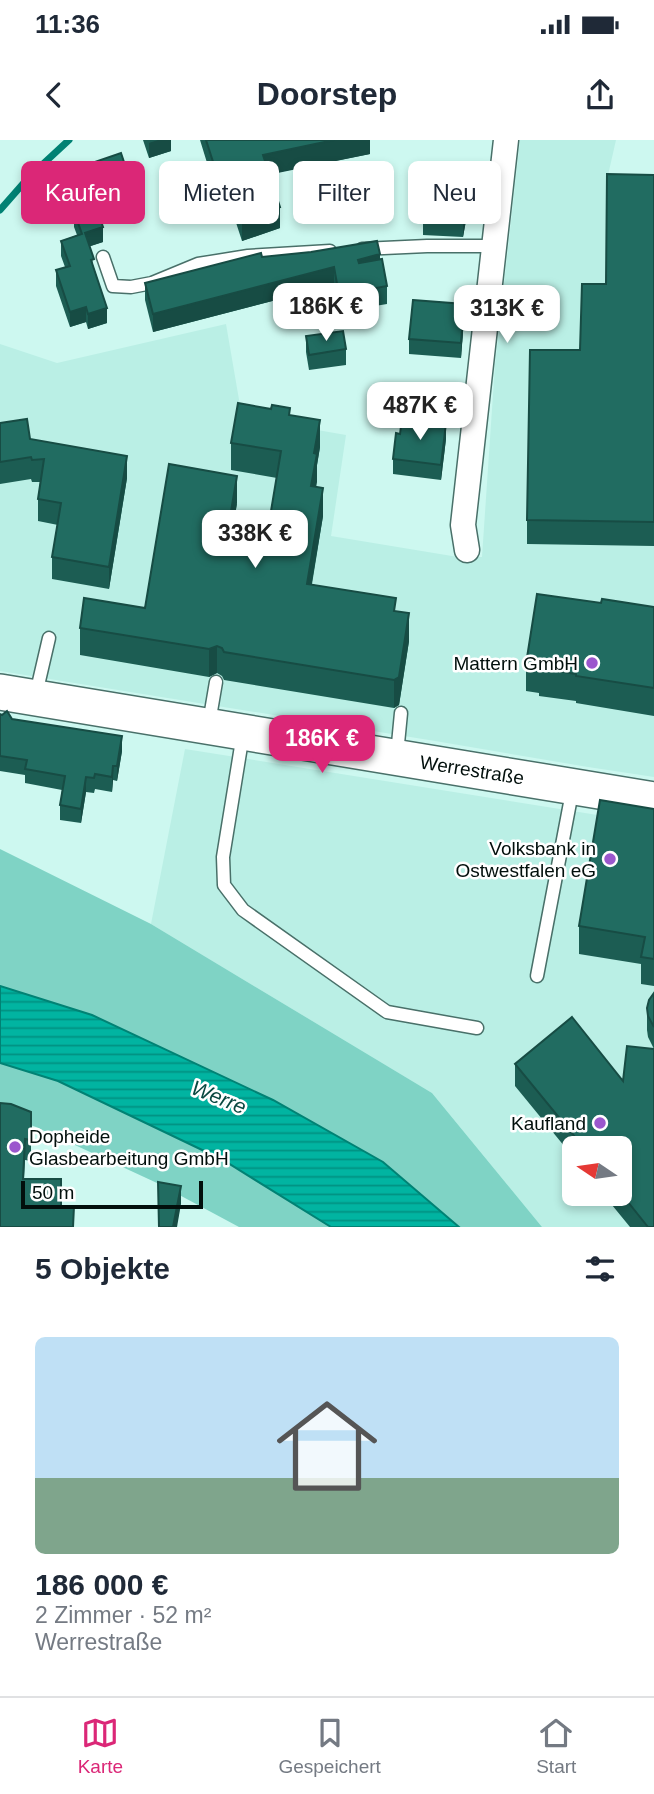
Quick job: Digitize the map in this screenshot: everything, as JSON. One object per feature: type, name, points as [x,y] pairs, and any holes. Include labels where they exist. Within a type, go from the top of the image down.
[{"type":"main road","name":"Werrestraße","points":[[0,692],[654,800]]},
{"type":"street","points":[[467,550],[463,525],[506,140]]},
{"type":"lane","points":[[103,257],[113,286],[131,287],[152,284],[198,264],[248,256],[348,249],[495,246]]},
{"type":"lane","points":[[35,698],[49,638]]},
{"type":"lane","points":[[208,728],[216,682]]},
{"type":"lane","points":[[397,758],[401,713]]},
{"type":"lane","points":[[243,733],[223,857],[224,885],[243,910],[387,1012],[477,1028]]},
{"type":"lane","points":[[537,976],[573,787]]},
{"type":"shaded area","points":[[520,140],[616,140],[606,184],[654,185],[654,777],[0,671],[0,344],[57,363],[226,324],[242,417],[346,435],[331,536],[458,557],[482,557],[495,365]]},
{"type":"shaded area","points":[[185,749],[654,824],[654,1227],[542,1227],[432,1093],[151,924]]},
{"type":"shaded area","points":[[0,849],[151,924],[432,1093],[542,1227],[459,1227],[383,1162],[273,1100],[92,1015],[0,986]]},
{"type":"shaded area","points":[[0,1063],[58,1081],[223,1160],[331,1227],[239,1227],[157,1183],[36,1127],[0,1114]]},
{"type":"water","name":"Werre","points":[[0,986],[92,1015],[273,1100],[383,1162],[459,1227],[331,1227],[223,1160],[58,1081],[0,1063]]},
{"type":"building","points":[[206,140],[334,140],[263,155],[265,161],[213,161]]},
{"type":"building","points":[[121,153],[124,161],[98,161]]},
{"type":"building","points":[[607,174],[654,175],[654,522],[527,520],[530,350],[580,350],[582,284],[606,284]]},
{"type":"building","points":[[78,224],[102,224],[103,227],[85,233],[107,308],[88,314],[86,307],[70,312],[56,270],[70,266],[61,241],[82,234]]},
{"type":"building","points":[[377,241],[380,254],[358,260],[359,263],[382,259],[387,286],[339,295],[334,267],[153,314],[145,283],[261,253],[262,257],[311,252]]},
{"type":"building","points":[[413,300],[464,304],[461,343],[409,339]]},
{"type":"building","points":[[343,331],[346,349],[309,355],[306,336]]},
{"type":"building","points":[[238,403],[271,409],[272,405],[290,408],[289,415],[320,420],[311,486],[323,488],[307,584],[396,598],[394,611],[409,613],[399,677],[394,680],[224,652],[217,646],[209,649],[80,628],[84,598],[145,608],[169,464],[237,476],[228,529],[267,535],[281,451],[231,443]]},
{"type":"building","points":[[402,418],[446,423],[441,465],[393,459],[396,433],[400,434]]},
{"type":"building","points":[[27,419],[30,439],[127,456],[109,567],[52,557],[61,503],[38,499],[44,459],[32,460],[31,457],[0,462],[0,423]]},
{"type":"building","name":"Mattern GmbH","points":[[537,594],[601,603],[602,599],[654,607],[654,688],[576,676],[526,664]]},
{"type":"building","points":[[7,711],[12,719],[122,736],[117,766],[113,766],[112,777],[95,774],[94,778],[86,777],[81,809],[60,805],[65,776],[25,769],[27,760],[0,756],[0,714]]},
{"type":"building","points":[[600,800],[654,809],[654,959],[641,957],[645,937],[579,926]]},
{"type":"building","points":[[654,993],[654,1027],[647,1008]]},
{"type":"building","name":"Kaufland","points":[[572,1017],[623,1081],[627,1046],[654,1049],[654,1227],[648,1227],[631,1206],[632,1136],[574,1136],[515,1064]]},
{"type":"building","points":[[0,1103],[11,1104],[31,1112],[31,1140],[25,1139],[23,1179],[61,1179],[61,1206],[74,1206],[73,1227],[0,1227]]},
{"type":"building","points":[[158,1182],[181,1186],[173,1227],[159,1227]]},
{"type":"waterway","points":[[0,210],[29,177],[69,140]]},
{"type":"place","name":"Mattern GmbH","points":[[592,663]]},
{"type":"place","name":"Volksbank in Ostwestfalen eG","points":[[610,859]]},
{"type":"place","name":"Kaufland","points":[[600,1123]]},
{"type":"place","name":"Dopheide Glasbearbeitung GmbH","points":[[15,1147]]}]
